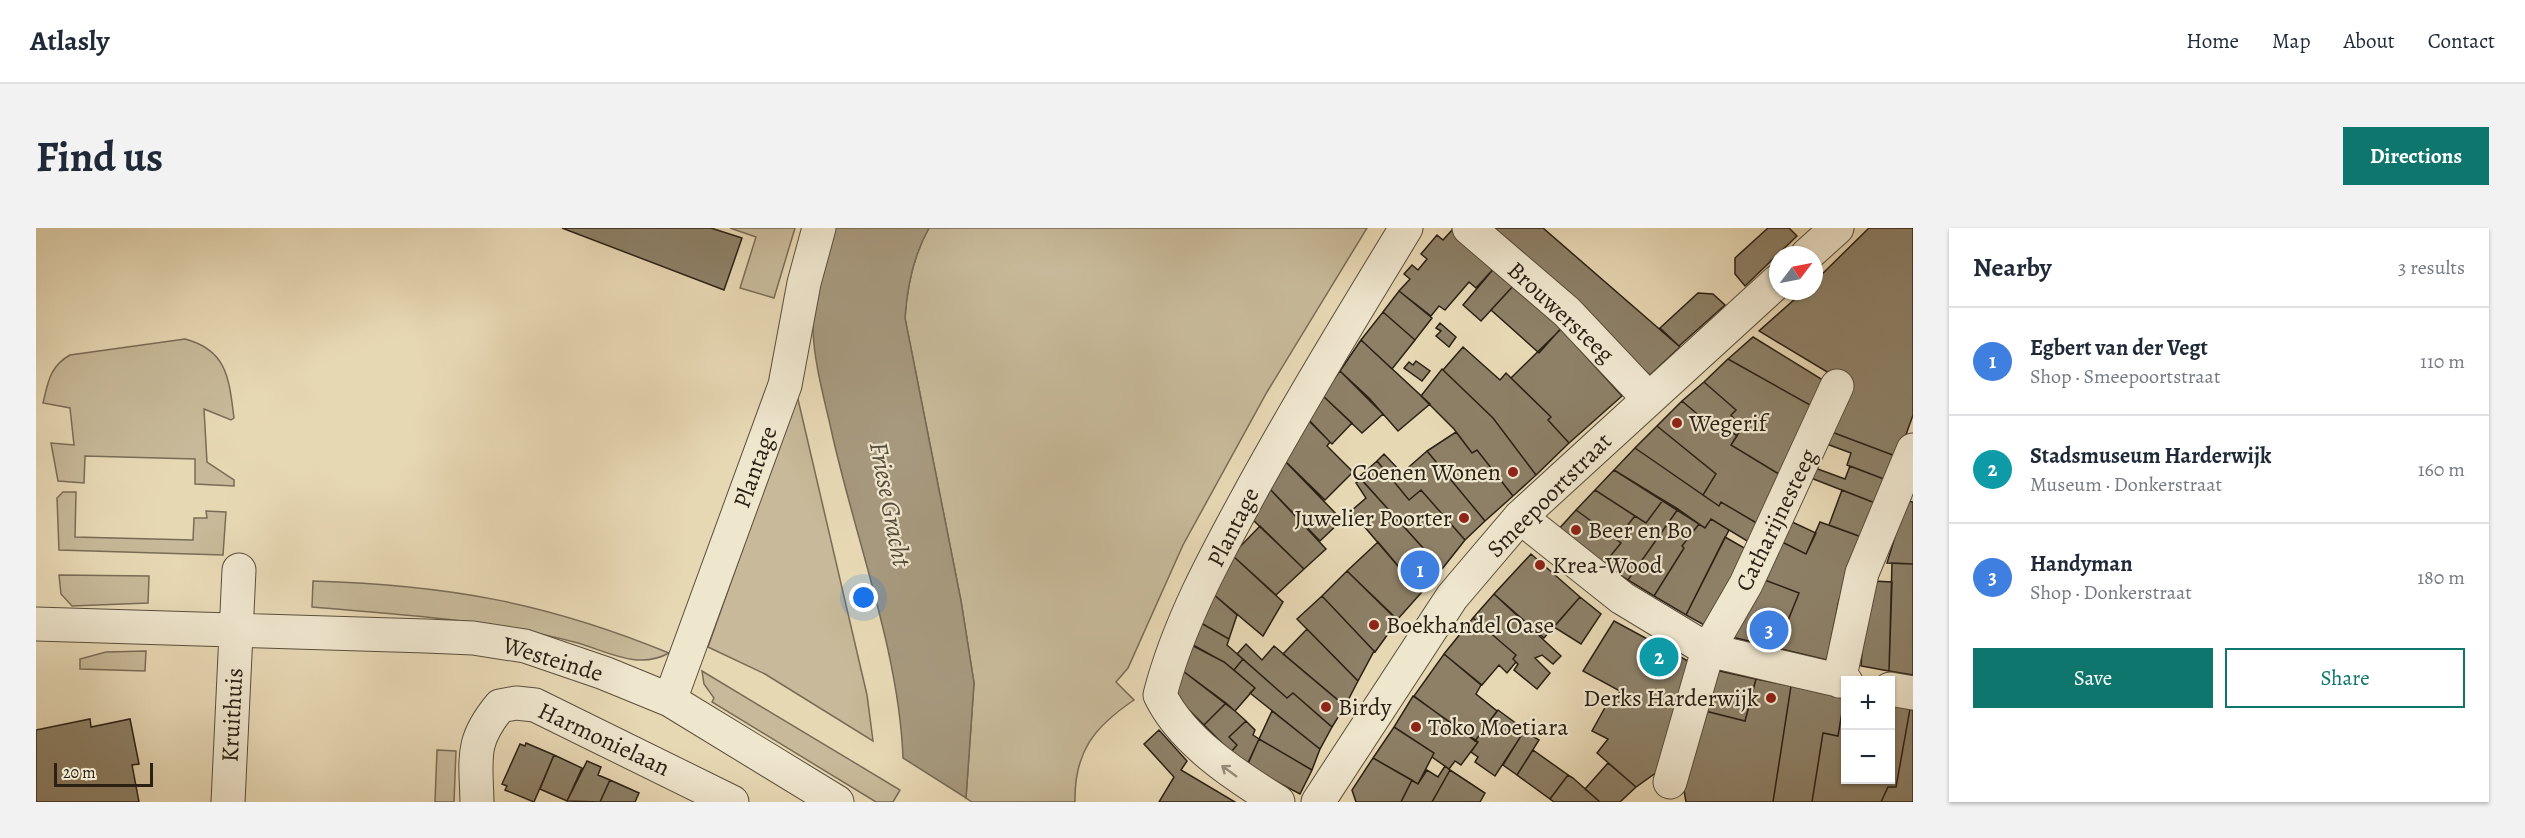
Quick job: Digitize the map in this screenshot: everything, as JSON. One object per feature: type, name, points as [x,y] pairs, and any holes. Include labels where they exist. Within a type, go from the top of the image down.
[{"type":"street","name":"Plantage","points":[[670,700],[785,385],[804,283],[819,228]]},
{"type":"street","name":"Plantage","points":[[1278,802],[1215,759],[1167,708],[1160,695],[1168,663],[1223,542],[1291,419],[1406,228]]},
{"type":"street","name":"Brouwersteeg","points":[[1469,228],[1567,312],[1648,399]]},
{"type":"street","points":[[1817,246],[1837,228]]},
{"type":"street","name":"Smeepoortstraat","points":[[1325,800],[1452,597],[1520,517],[1769,289]]},
{"type":"street","name":"Catharijnesteeg","points":[[1663,795],[1708,650],[1746,584],[1837,386]]},
{"type":"street","points":[[1843,676],[1862,573],[1913,450]]},
{"type":"street","points":[[1520,517],[1622,598],[1708,650],[1841,681]]},
{"type":"street","points":[[237,628],[239,570]]},
{"type":"street","name":"Westeinde","points":[[36,624],[237,628],[461,638],[525,646],[604,673],[670,700],[837,802]]},
{"type":"street","name":"Kruithuis","points":[[228,802],[237,628]]},
{"type":"street","points":[[1895,690],[1913,693]]},
{"type":"street","name":"Harmonielaan","points":[[477,802],[476,746],[482,731],[500,706],[516,703],[535,705],[732,802]]},
{"type":"shaded area","points":[[730,228],[795,228],[774,298],[740,288],[756,237]]},
{"type":"shaded area","points":[[929,228],[1367,228],[1267,392],[1183,545],[1128,668],[1116,682],[1134,700],[1108,720],[1089,742],[1078,769],[1075,802],[972,802],[966,798],[974,683],[961,601],[905,318],[912,272]]},
{"type":"shaded area","points":[[185,339],[210,350],[218,358],[227,378],[234,418],[231,420],[204,409],[207,462],[234,480],[234,486],[195,484],[195,459],[85,456],[84,483],[58,481],[51,443],[74,445],[70,408],[43,403],[51,375],[58,364],[70,355]]},
{"type":"shaded area","points":[[797,395],[867,695],[873,741],[765,674],[708,647]]},
{"type":"shaded area","points":[[63,492],[76,492],[75,537],[193,540],[194,518],[207,518],[206,511],[226,512],[223,555],[59,550],[57,498]]},
{"type":"shaded area","points":[[59,575],[149,576],[148,603],[72,606],[61,594]]},
{"type":"shaded area","points":[[313,581],[407,587],[494,599],[580,621],[669,653],[658,658],[635,660],[578,643],[512,628],[446,619],[312,607]]},
{"type":"shaded area","points":[[146,651],[145,671],[80,669],[80,659],[106,652]]},
{"type":"shaded area","points":[[702,671],[900,790],[893,802],[876,802],[712,702],[714,698],[704,684]]},
{"type":"shaded area","points":[[437,750],[456,751],[454,802],[435,802]]},
{"type":"water","name":"Friese Gracht","points":[[835,228],[929,228],[912,272],[905,318],[961,601],[974,683],[966,798],[903,758],[900,717],[885,634],[841,469],[815,355],[814,304]]},
{"type":"building","points":[[562,228],[711,228],[742,238],[724,290]]},
{"type":"building","points":[[1481,228],[1543,228],[1680,347],[1650,375]]},
{"type":"building","points":[[1768,228],[1789,228],[1797,236],[1787,246],[1769,246],[1769,263],[1745,286],[1735,274],[1735,258]]},
{"type":"building","points":[[1869,228],[1913,228],[1913,415],[1898,457],[1829,431],[1834,376],[1759,331],[1794,300],[1823,300],[1823,273]]},
{"type":"building","points":[[1453,229],[1496,266],[1476,288],[1469,282],[1445,310],[1439,306],[1431,316],[1399,291],[1410,279],[1404,274],[1412,265],[1418,270],[1427,259],[1421,254],[1437,235],[1443,240]]},
{"type":"building","points":[[1496,266],[1515,284],[1481,321],[1463,305]]},
{"type":"building","points":[[1515,284],[1563,326],[1539,353],[1491,310]]},
{"type":"building","points":[[1399,291],[1432,318],[1415,340],[1383,312]]},
{"type":"building","points":[[1698,293],[1713,294],[1725,305],[1679,346],[1660,328]]},
{"type":"building","points":[[1383,312],[1415,340],[1392,369],[1361,340]]},
{"type":"building","points":[[1440,323],[1456,337],[1449,347],[1436,336],[1441,331],[1436,328]]},
{"type":"building","points":[[1561,329],[1622,396],[1569,443],[1548,420],[1551,417],[1511,378]]},
{"type":"building","points":[[1753,337],[1831,385],[1819,410],[1728,359]]},
{"type":"building","points":[[1361,340],[1430,404],[1398,431],[1369,398],[1340,371]]},
{"type":"building","points":[[1463,347],[1500,380],[1506,373],[1551,417],[1548,420],[1569,443],[1536,475],[1493,418],[1443,370]]},
{"type":"building","points":[[1728,359],[1819,410],[1787,479],[1731,445],[1741,429],[1731,415],[1736,410],[1704,382]]},
{"type":"building","points":[[1416,361],[1430,371],[1422,381],[1404,368],[1409,362],[1413,365]]},
{"type":"building","points":[[1442,369],[1493,418],[1536,475],[1513,496],[1477,450],[1472,453],[1454,429],[1421,396]]},
{"type":"building","points":[[1340,371],[1383,414],[1362,433],[1322,395]]},
{"type":"building","points":[[1704,382],[1736,410],[1731,415],[1741,429],[1737,436],[1722,425],[1716,430],[1682,401]]},
{"type":"building","points":[[1322,395],[1352,423],[1332,444],[1307,419]]},
{"type":"building","points":[[1682,401],[1716,430],[1722,425],[1737,436],[1731,445],[1787,479],[1765,528],[1721,502],[1719,506],[1703,495],[1716,474],[1657,426]]},
{"type":"building","points":[[1308,419],[1330,442],[1327,446],[1353,472],[1325,500],[1284,460]]},
{"type":"building","points":[[1657,426],[1716,474],[1703,495],[1635,448]]},
{"type":"building","points":[[1829,431],[1898,457],[1889,481],[1847,465],[1851,453],[1824,443]]},
{"type":"building","points":[[1456,432],[1472,453],[1477,450],[1513,496],[1485,521],[1427,451]]},
{"type":"building","points":[[1635,448],[1719,506],[1721,502],[1765,528],[1757,547],[1711,519],[1705,528],[1614,470]]},
{"type":"building","points":[[1427,451],[1485,521],[1465,540],[1421,490],[1409,500],[1377,461],[1384,454],[1402,473]]},
{"type":"building","points":[[1284,460],[1342,520],[1320,541],[1269,488]]},
{"type":"building","points":[[1377,461],[1409,500],[1421,490],[1465,540],[1442,569],[1359,477]]},
{"type":"building","points":[[1850,466],[1889,481],[1880,505],[1811,478],[1815,468],[1845,479]]},
{"type":"building","points":[[1614,470],[1663,500],[1646,523],[1595,490]]},
{"type":"building","points":[[1361,479],[1442,569],[1421,593],[1351,511],[1366,498],[1356,483]]},
{"type":"building","points":[[1269,488],[1326,549],[1304,569],[1251,518]]},
{"type":"building","points":[[1595,490],[1635,516],[1616,539],[1576,510]]},
{"type":"building","points":[[1842,490],[1880,505],[1867,539],[1829,525]]},
{"type":"building","points":[[1663,500],[1678,509],[1628,580],[1603,565],[1621,543],[1616,539],[1635,516],[1646,523]]},
{"type":"building","points":[[1906,501],[1913,502],[1913,564],[1887,563]]},
{"type":"building","points":[[1678,509],[1699,524],[1682,546],[1684,548],[1654,596],[1628,580]]},
{"type":"building","points":[[1576,510],[1621,543],[1603,565],[1557,531]]},
{"type":"building","points":[[1711,519],[1729,530],[1686,615],[1654,596],[1684,548],[1682,546],[1699,524],[1705,528]]},
{"type":"building","points":[[1790,521],[1816,533],[1806,554],[1780,541]]},
{"type":"building","points":[[1820,522],[1867,539],[1839,600],[1827,660],[1777,648],[1799,593],[1762,579],[1780,541],[1806,554]]},
{"type":"building","points":[[1260,526],[1304,569],[1276,595],[1232,555]]},
{"type":"building","points":[[1725,537],[1753,553],[1715,631],[1686,615]]},
{"type":"building","points":[[1378,542],[1421,593],[1397,620],[1347,571]]},
{"type":"building","points":[[1531,554],[1580,597],[1544,638],[1494,594]]},
{"type":"building","points":[[1232,555],[1283,602],[1263,636],[1212,593]]},
{"type":"building","points":[[1892,563],[1913,564],[1913,675],[1889,671]]},
{"type":"building","points":[[1347,571],[1398,620],[1375,652],[1322,596]]},
{"type":"building","points":[[1762,579],[1799,593],[1777,648],[1732,637]]},
{"type":"building","points":[[1873,581],[1892,582],[1889,671],[1861,666],[1866,594]]},
{"type":"building","points":[[1212,593],[1237,615],[1229,639],[1201,623]]},
{"type":"building","points":[[1494,594],[1561,656],[1553,664],[1542,655],[1535,658],[1550,673],[1537,689],[1514,670],[1518,664],[1513,659],[1516,655],[1473,618]]},
{"type":"building","points":[[1322,596],[1374,651],[1358,681],[1297,619]]},
{"type":"building","points":[[1580,597],[1601,614],[1581,644],[1554,627]]},
{"type":"building","points":[[1473,618],[1516,655],[1513,659],[1516,662],[1507,673],[1499,665],[1482,685],[1444,654]]},
{"type":"building","points":[[1614,621],[1690,662],[1657,772],[1636,787],[1597,753],[1608,739],[1592,731],[1612,695],[1616,698],[1620,691],[1583,671]]},
{"type":"building","points":[[1201,623],[1229,639],[1227,645],[1243,659],[1234,670],[1224,662],[1193,646]]},
{"type":"building","points":[[1307,629],[1358,681],[1345,706],[1283,654]]},
{"type":"building","points":[[1246,644],[1262,660],[1274,646],[1345,706],[1332,727],[1293,693],[1287,698],[1237,654]]},
{"type":"building","points":[[1193,645],[1224,662],[1255,688],[1235,711],[1183,671]]},
{"type":"building","points":[[1444,654],[1481,685],[1476,694],[1497,711],[1475,741],[1414,696]]},
{"type":"building","points":[[1243,659],[1287,698],[1293,693],[1332,727],[1320,749],[1250,693],[1255,688],[1234,670]]},
{"type":"building","points":[[1715,670],[1756,679],[1745,721],[1705,711]]},
{"type":"building","points":[[1183,671],[1226,703],[1204,725],[1174,695]]},
{"type":"building","points":[[1756,679],[1791,686],[1773,802],[1686,802],[1684,790],[1705,711],[1745,721]]},
{"type":"building","points":[[1791,686],[1841,694],[1838,736],[1823,733],[1812,802],[1773,802]]},
{"type":"building","points":[[1413,696],[1478,742],[1461,765],[1455,761],[1449,769],[1432,757],[1434,753],[1394,727]]},
{"type":"building","points":[[1226,703],[1246,721],[1229,737],[1237,745],[1231,752],[1204,725]]},
{"type":"building","points":[[1895,706],[1910,709],[1896,787],[1888,787],[1881,802],[1812,802],[1823,733],[1838,736],[1841,718],[1841,784],[1895,784]]},
{"type":"building","points":[[1910,709],[1913,710],[1913,802],[1881,802],[1888,787],[1896,787]]},
{"type":"building","points":[[1498,710],[1525,730],[1495,776],[1475,762],[1478,757],[1471,752],[1478,742],[1475,741]]},
{"type":"building","points":[[1272,711],[1320,749],[1312,770],[1259,739]]},
{"type":"building","points":[[90,719],[91,727],[130,719],[139,764],[132,765],[139,802],[36,802],[36,730]]},
{"type":"building","points":[[1246,721],[1255,730],[1253,735],[1259,739],[1247,765],[1231,752],[1237,745],[1229,737]]},
{"type":"building","points":[[1394,727],[1434,753],[1418,784],[1373,758]]},
{"type":"building","points":[[1159,730],[1187,761],[1181,770],[1235,802],[1159,802],[1174,777],[1144,744]]},
{"type":"building","points":[[1524,731],[1539,740],[1517,775],[1503,765]]},
{"type":"building","points":[[1259,739],[1312,770],[1300,794],[1247,766]]},
{"type":"building","points":[[526,743],[554,755],[534,802],[505,790],[507,786],[502,784],[520,744],[525,746]]},
{"type":"building","points":[[1533,750],[1568,775],[1550,799],[1517,775]]},
{"type":"building","points":[[554,755],[582,768],[567,801],[540,789]]},
{"type":"building","points":[[1373,758],[1412,780],[1401,802],[1356,802],[1352,790]]},
{"type":"building","points":[[587,761],[601,767],[598,775],[610,780],[600,802],[567,801]]},
{"type":"building","points":[[1608,763],[1636,787],[1620,802],[1600,802],[1585,789]]},
{"type":"building","points":[[1445,766],[1450,770],[1432,802],[1401,802],[1412,780],[1418,784],[1427,770],[1438,777]]},
{"type":"building","points":[[1450,770],[1485,793],[1480,802],[1432,802]]},
{"type":"building","points":[[1568,775],[1600,802],[1554,802],[1550,799]]},
{"type":"building","points":[[610,780],[639,793],[635,802],[600,802]]},
{"type":"place","name":"Wegerif","points":[[1677,423]]},
{"type":"place","name":"Coenen Wonen","points":[[1513,472]]},
{"type":"place","name":"Juwelier Poorter","points":[[1464,518]]},
{"type":"place","name":"Beer en Bo","points":[[1576,530]]},
{"type":"place","name":"Krea-Wood","points":[[1540,565]]},
{"type":"place","name":"Egbert van der Vegt","points":[[1420,570]]},
{"type":"place","name":"Boekhandel Oase","points":[[1374,625]]},
{"type":"place","name":"Handyman","points":[[1769,630]]},
{"type":"place","name":"Stadsmuseum Harderwijk","points":[[1659,657]]},
{"type":"place","name":"Derks Harderwijk","points":[[1771,698]]},
{"type":"place","name":"Birdy","points":[[1326,707]]},
{"type":"place","name":"Toko Moetiara","points":[[1416,727]]}]
